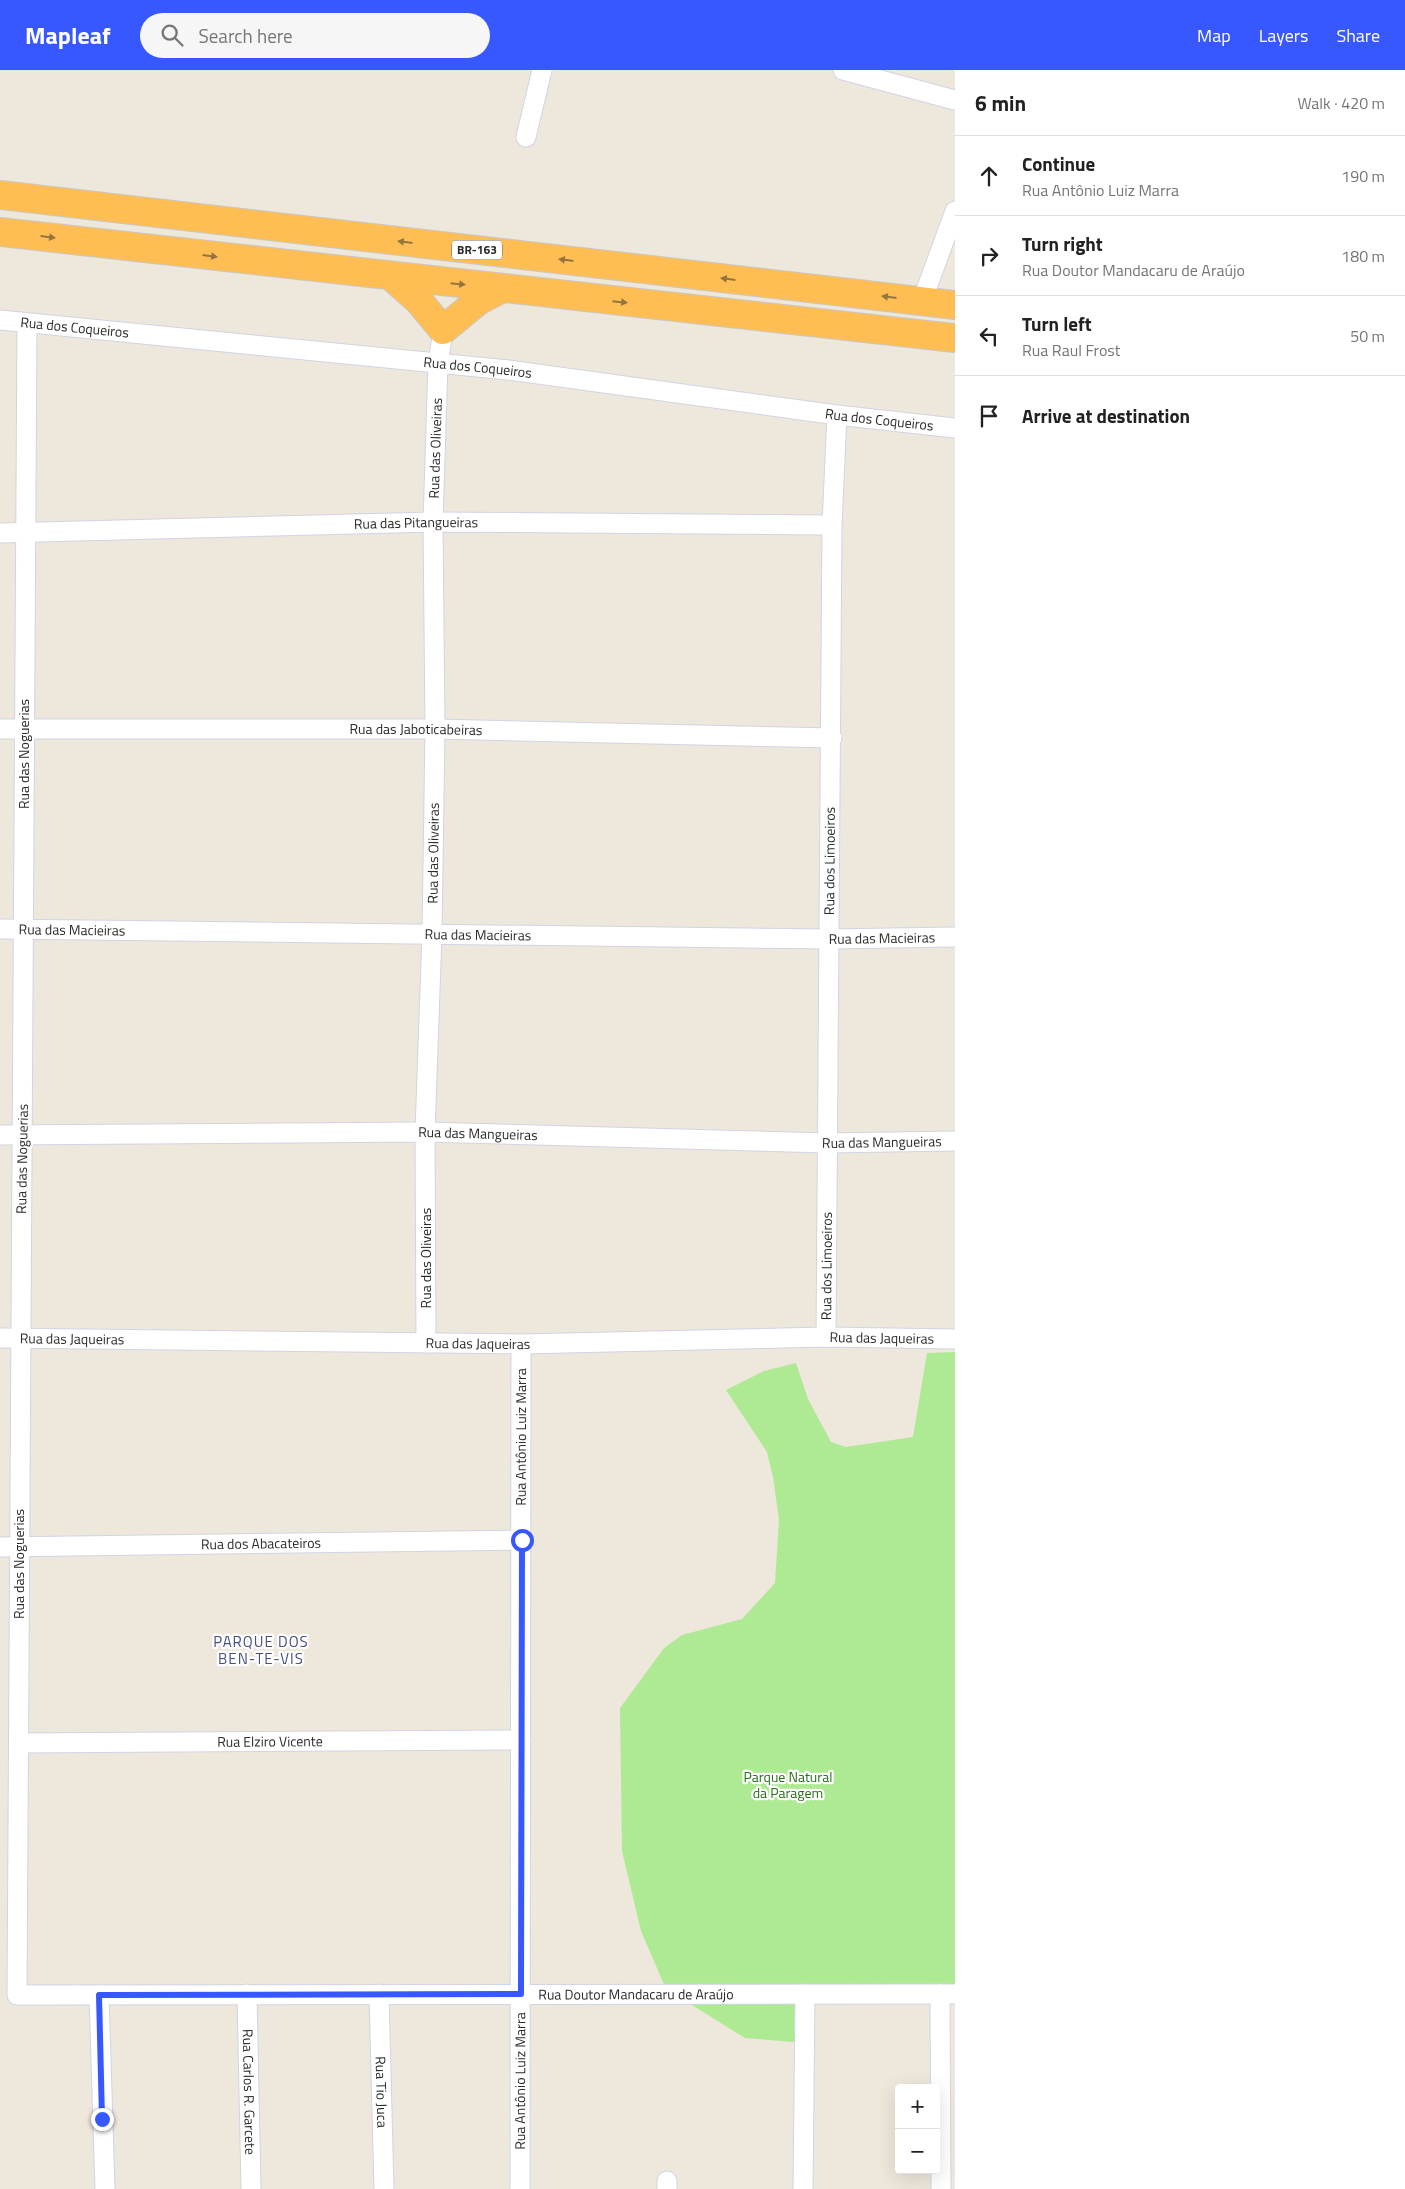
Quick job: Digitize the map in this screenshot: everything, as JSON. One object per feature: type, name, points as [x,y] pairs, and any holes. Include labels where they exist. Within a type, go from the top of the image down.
[{"type":"highway","name":"BR-163","points":[[0,196],[955,304]]},
{"type":"highway","points":[[0,232],[955,338]]},
{"type":"highway","points":[[392,277],[418,300],[443,330],[478,301],[501,289]]},
{"type":"street","points":[[526,137],[542,70]]},
{"type":"street","points":[[843,70],[955,100]]},
{"type":"street","points":[[922,301],[955,211]]},
{"type":"street","name":"Rua dos Coqueiros","points":[[0,320],[518,371],[837,415],[955,428]]},
{"type":"street","name":"Rua das Noguerias","points":[[17,1995],[21,1235],[24,1135],[25,533],[28,323]]},
{"type":"street","name":"Rua das Oliveiras","points":[[426,1343],[425,1132],[432,934],[434,729],[433,522],[438,363],[443,330]]},
{"type":"street","name":"Rua dos Limoeiros","points":[[826,1337],[832,738],[832,525],[837,415]]},
{"type":"street","name":"Rua das Pitangueiras","points":[[0,533],[433,522],[832,525]]},
{"type":"street","name":"Rua das Jaboticabeiras","points":[[0,729],[434,729],[832,738]]},
{"type":"street","name":"Rua das Macieiras","points":[[0,929],[830,939],[955,937]]},
{"type":"street","name":"Rua das Mangueiras","points":[[0,1134],[425,1132],[827,1143],[955,1141]]},
{"type":"street","name":"Rua das Jaqueiras","points":[[0,1338],[520,1344],[826,1337],[955,1339]]},
{"type":"street","name":"Rua Antônio Luiz Marra","points":[[520,1344],[522,1540],[520,2189]]},
{"type":"street","name":"Rua dos Abacateiros","points":[[0,1547],[522,1540]]},
{"type":"street","name":"Rua Elziro Vicente","points":[[19,1743],[521,1740]]},
{"type":"street","name":"Rua Carlos R. Garcete","points":[[247,1994],[251,2189]]},
{"type":"street","name":"Rua Tio Juca","points":[[379,1994],[384,2189]]},
{"type":"street","points":[[804,2188],[805,1994]]},
{"type":"street","points":[[940,2189],[948,1994]]},
{"type":"street","name":"Rua Doutor Mandacaru de Araújo","points":[[17,1995],[948,1994]]},
{"type":"street","points":[[99,1995],[105,2189]]},
{"type":"green space","name":"Parque Natural da Paragem","points":[[955,1352],[955,1999],[797,1993],[794,2042],[745,2038],[666,1989],[641,1931],[622,1851],[620,1708],[664,1648],[682,1635],[742,1619],[775,1583],[779,1520],[773,1477],[767,1452],[726,1390],[764,1371],[796,1363],[808,1399],[831,1442],[846,1447],[913,1437],[927,1353]]},
{"type":"district","name":"PARQUE DOS BEN-TE-VIS","points":[[261,1650]]},
{"type":"route","points":[[102,2119],[99,1995],[521,1994],[522,1540]]}]
